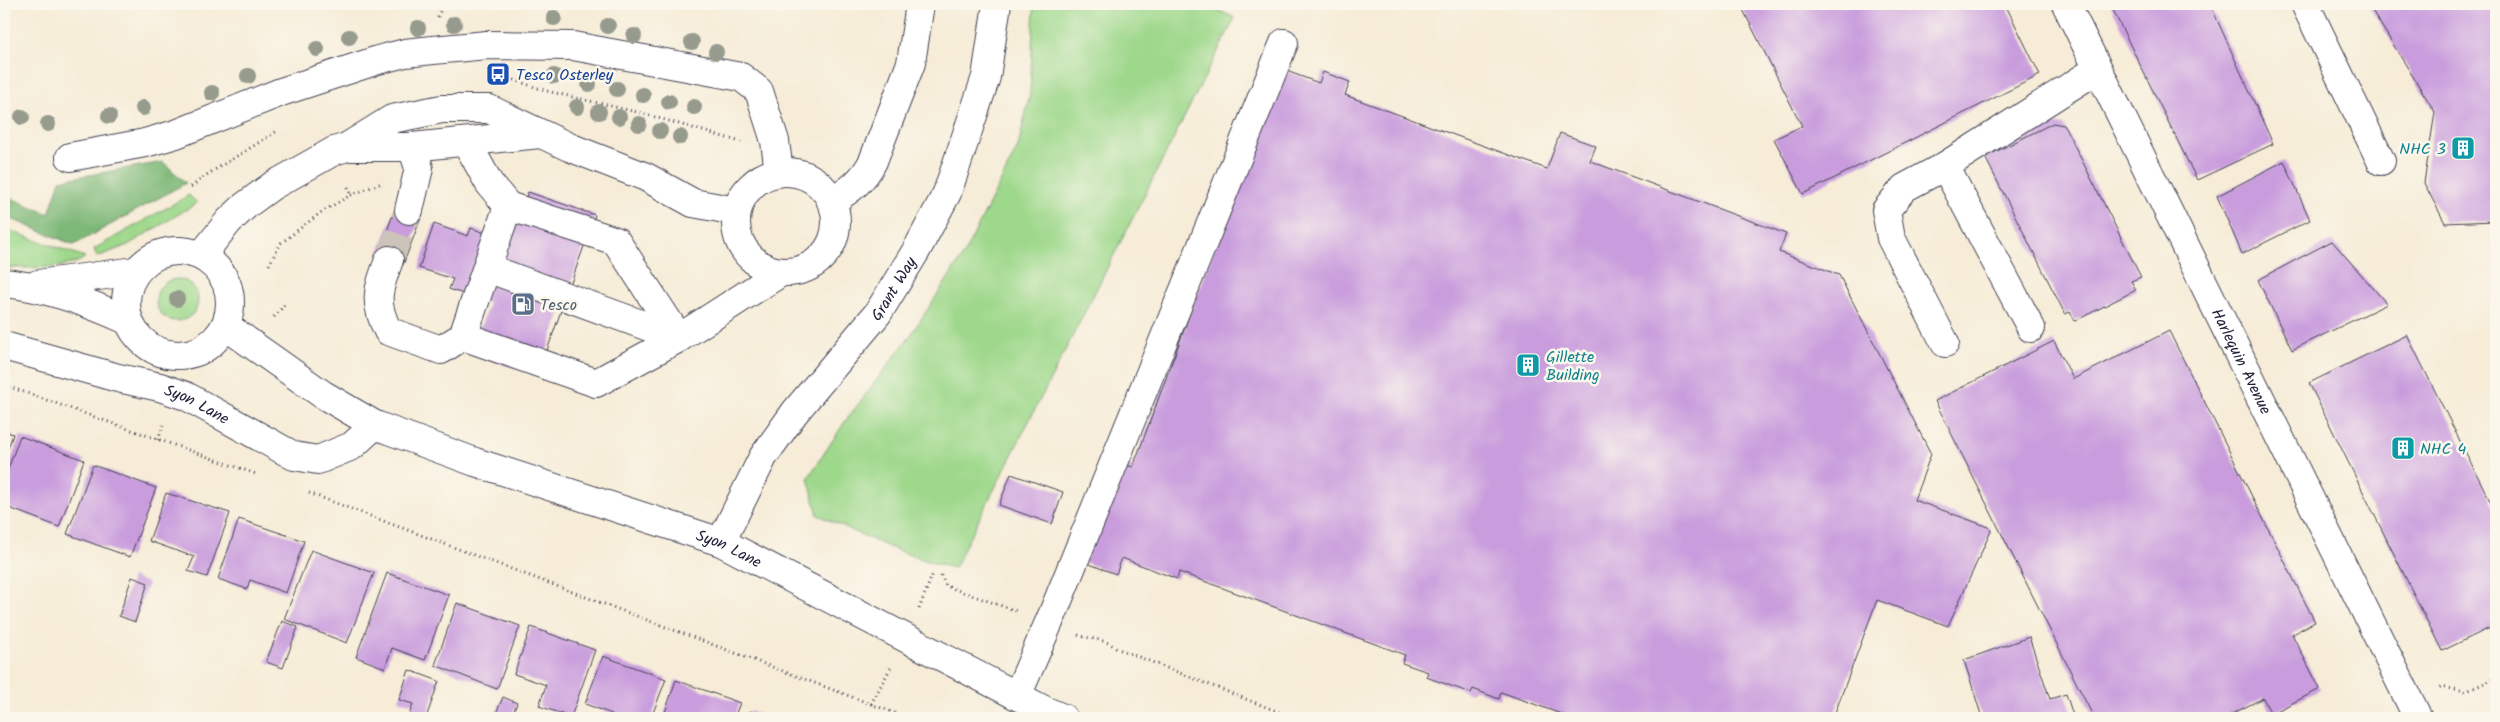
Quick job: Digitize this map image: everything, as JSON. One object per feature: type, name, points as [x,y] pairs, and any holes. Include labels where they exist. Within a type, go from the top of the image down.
[{"type":"street","points":[[831,202],[855,187],[867,173],[873,161],[911,63],[920,4]]},
{"type":"street","name":"Grant Way","points":[[721,542],[763,457],[795,412],[878,313],[916,251],[946,193],[986,77],[997,4]]},
{"type":"street","name":"Harlequin Avenue","points":[[2066,4],[2418,718]]},
{"type":"street","points":[[2304,4],[2381,161]]},
{"type":"street","points":[[1017,696],[1053,613],[1284,43]]},
{"type":"street","points":[[70,157],[144,143],[176,134],[281,92],[405,53],[487,45],[573,46],[741,77],[759,90],[775,141],[779,172]]},
{"type":"street","points":[[1946,343],[1891,238],[1886,210],[1904,188],[1945,166],[2098,69]]},
{"type":"street","points":[[201,256],[229,220],[246,204],[272,186],[334,151],[348,147],[392,120],[442,109],[489,109],[540,134],[646,177],[693,203],[736,211]]},
{"type":"street","points":[[348,147],[412,147],[442,142],[467,142],[540,134]]},
{"type":"street","points":[[467,142],[490,183],[508,206],[616,241],[680,338]]},
{"type":"street","points":[[409,210],[419,168],[412,147]]},
{"type":"street","points":[[1945,166],[2031,328]]},
{"type":"street","points":[[779,172],[806,176],[818,183],[835,208],[837,225],[833,241],[825,255],[812,266],[797,272],[780,273],[764,268],[750,258],[740,245],[735,228],[736,211],[741,198],[762,177],[779,172]]},
{"type":"street","points":[[389,260],[379,288],[379,313],[388,331],[441,350],[463,336],[508,206]]},
{"type":"street","points":[[184,251],[201,256],[214,265],[224,278],[231,310],[226,326],[215,340],[201,350],[184,355],[167,354],[150,348],[137,336],[129,321],[125,304],[128,287],[136,271],[149,259],[166,252],[184,251]]},
{"type":"street","points":[[486,268],[680,338]]},
{"type":"street","points":[[15,284],[136,271]]},
{"type":"street","points":[[463,336],[596,383],[680,338],[780,273]]},
{"type":"street","points":[[15,284],[97,306],[129,321]]},
{"type":"street","name":"Syon Lane","points":[[226,326],[322,394],[375,425],[475,462],[721,542],[1063,718]]},
{"type":"street","name":"Syon Lane","points":[[4,346],[118,378],[160,386],[186,396],[294,456],[318,460],[352,446],[375,425]]},
{"type":"path","points":[[268,265],[281,243],[323,211],[351,195],[401,176],[417,176]]},
{"type":"path","points":[[348,187],[351,195]]},
{"type":"path","points":[[274,317],[286,303]]},
{"type":"path","points":[[4,385],[260,476]]},
{"type":"path","points":[[305,492],[908,718]]},
{"type":"path","points":[[918,612],[933,573]]},
{"type":"path","points":[[941,575],[946,586],[1025,614]]},
{"type":"path","points":[[1071,632],[1088,639],[1107,641],[1116,648],[1294,718]]},
{"type":"path","points":[[871,704],[894,662]]},
{"type":"path","points":[[2434,689],[2439,687],[2468,691],[2496,678]]},
{"type":"green space","points":[[1034,4],[1205,4],[1235,18],[954,568],[902,552],[818,515],[808,478],[844,423],[910,336],[964,254],[1018,147],[1030,94]]},
{"type":"green space","points":[[163,162],[186,183],[74,245],[4,216],[4,195],[49,214],[60,180]]},
{"type":"green space","points":[[189,195],[197,203],[128,245],[97,257],[94,249]]},
{"type":"green space","points":[[4,229],[85,257],[79,261],[59,266],[4,268]]},
{"type":"green space","points":[[181,279],[189,282],[195,288],[198,300],[195,312],[189,318],[173,321],[165,318],[159,312],[156,296],[159,288],[165,282]]},
{"type":"building","points":[[1740,4],[2005,4],[2040,75],[1803,194],[1774,139],[1802,126]]},
{"type":"building","points":[[2110,4],[2210,4],[2273,144],[2197,180]]},
{"type":"building","name":"NHC 3","points":[[2368,4],[2496,4],[2495,221],[2445,223],[2424,183],[2435,112]]},
{"type":"building","name":"Gillette Building","points":[[1281,69],[1319,83],[1323,72],[1350,82],[1345,95],[1547,169],[1560,133],[1596,146],[1590,161],[1786,234],[1779,252],[1839,275],[1931,454],[1914,500],[1989,527],[1991,531],[1948,626],[1877,600],[1833,718],[1572,718],[1501,692],[1499,699],[1473,689],[1471,693],[1426,677],[1428,672],[1402,663],[1405,655],[1179,572],[1177,579],[1122,558],[1116,574],[1084,562],[1126,465],[1133,467]]},
{"type":"building","points":[[2053,123],[2064,125],[2141,277],[2131,281],[2136,290],[2075,321],[2070,312],[2065,314],[1985,157]]},
{"type":"building","points":[[2284,161],[2310,220],[2242,254],[2217,196]]},
{"type":"building","points":[[528,192],[595,215],[538,376],[471,353],[489,303],[449,289],[453,279],[419,268],[434,224],[468,236],[471,228],[510,242]]},
{"type":"building","points":[[396,206],[422,215],[403,265],[378,256]]},
{"type":"building","points":[[2332,241],[2387,304],[2292,350],[2258,280]]},
{"type":"building","points":[[2169,331],[2315,622],[2292,634],[2320,689],[2271,714],[2263,698],[2224,718],[2094,718],[1935,401],[2054,341],[2073,379]]},
{"type":"building","name":"NHC 4","points":[[2407,335],[2496,513],[2496,625],[2442,651],[2309,383]]},
{"type":"building","points":[[4,431],[13,434],[4,460]]},
{"type":"building","points":[[20,436],[84,460],[59,527],[4,506],[4,480]]},
{"type":"building","points":[[93,465],[156,488],[130,557],[67,534]]},
{"type":"building","points":[[1011,474],[1063,492],[1052,524],[999,505]]},
{"type":"building","points":[[166,493],[230,513],[207,577],[188,571],[194,557],[149,541]]},
{"type":"building","points":[[239,519],[304,541],[286,593],[250,580],[247,589],[218,579]]},
{"type":"building","points":[[311,550],[374,573],[347,643],[284,619]]},
{"type":"building","points":[[387,573],[449,595],[425,660],[392,648],[385,668],[356,657]]},
{"type":"building","points":[[132,577],[148,583],[135,622],[119,616]]},
{"type":"building","points":[[457,603],[520,626],[497,689],[435,665]]},
{"type":"building","points":[[282,621],[298,627],[283,668],[266,662]]},
{"type":"building","points":[[531,627],[595,650],[571,717],[539,706],[546,685],[514,674]]},
{"type":"building","points":[[2029,637],[2050,699],[2066,694],[2074,718],[1982,718],[1964,660]]},
{"type":"building","points":[[603,656],[666,679],[651,718],[611,718],[612,714],[585,704]]},
{"type":"building","points":[[409,670],[439,681],[426,718],[408,718],[413,704],[399,700]]},
{"type":"building","points":[[676,680],[740,703],[734,718],[663,718]]},
{"type":"building","points":[[503,697],[517,703],[511,718],[494,718]]},
{"type":"building","points":[[750,711],[769,718],[747,718]]},
{"type":"tunnel","points":[[389,260],[409,210]]},
{"type":"place","name":"Tesco Osterley","points":[[498,74]]},
{"type":"place","name":"NHC 3","points":[[2463,148]]},
{"type":"place","name":"Tesco","points":[[523,304]]},
{"type":"place","name":"Gillette Building","points":[[1528,365]]},
{"type":"place","name":"NHC 4","points":[[2403,448]]}]
